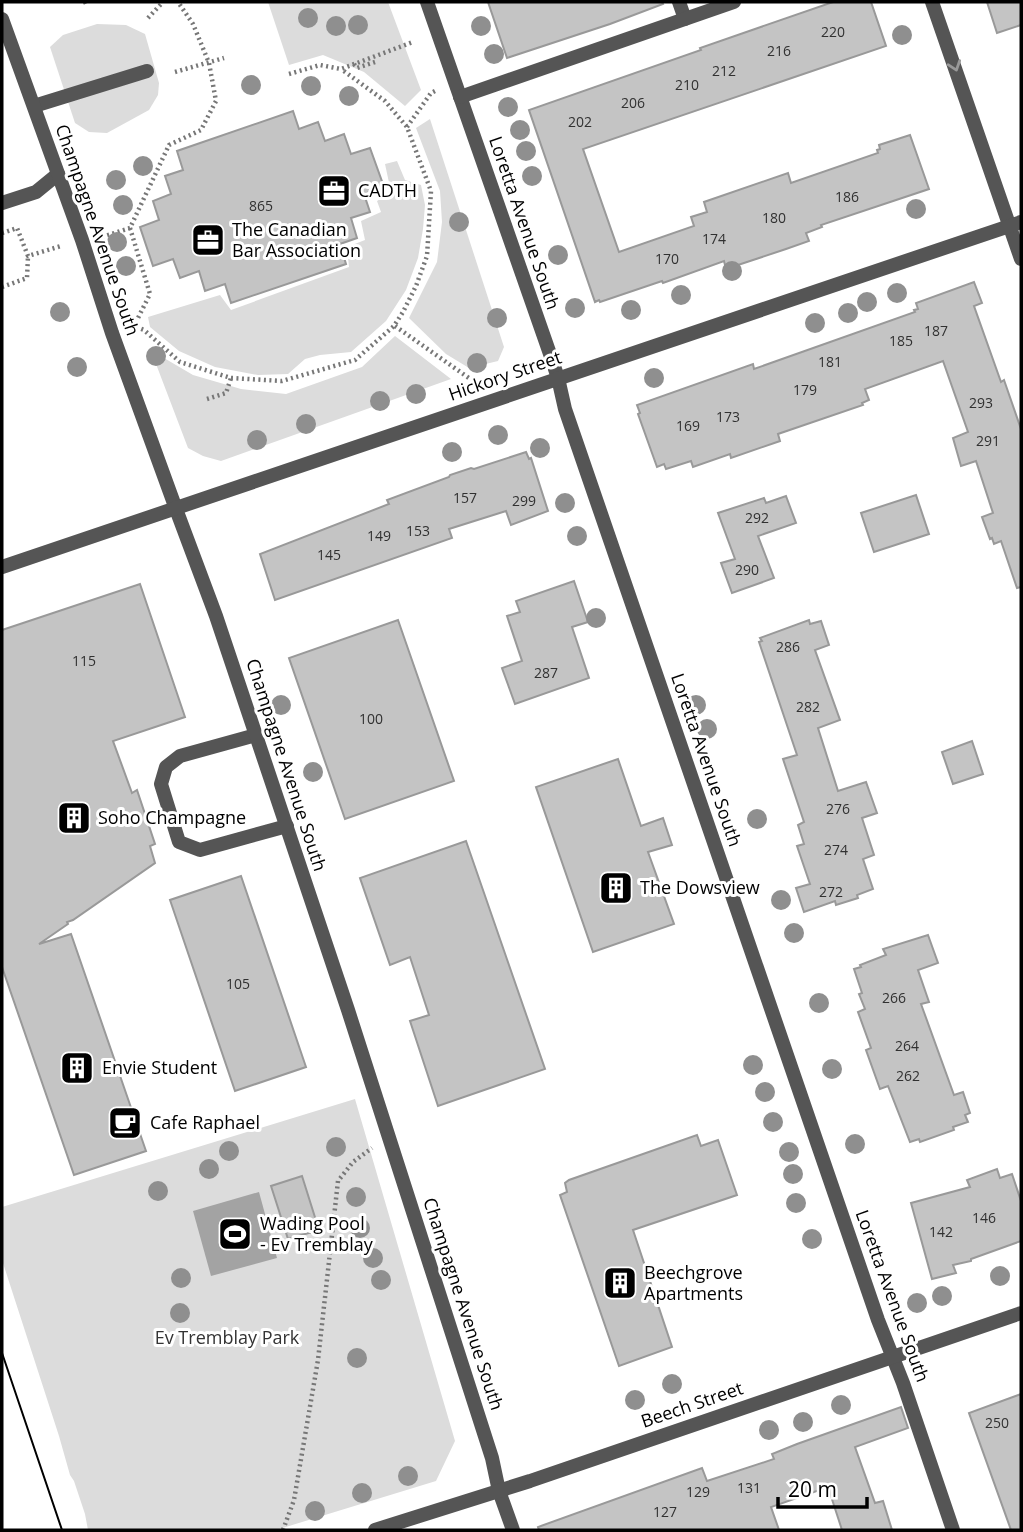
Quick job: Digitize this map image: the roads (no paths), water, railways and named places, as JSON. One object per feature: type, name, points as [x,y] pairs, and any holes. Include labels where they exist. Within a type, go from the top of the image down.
[{"type":"street","name":"Loretta Avenue South","points":[[427,2],[558,378],[570,422],[878,1320],[953,1530]]},
{"type":"street","points":[[679,2],[685,19]]},
{"type":"street","points":[[460,97],[734,2]]},
{"type":"street","points":[[932,2],[1016,224],[1021,259]]},
{"type":"street","name":"Champagne Avenue South","points":[[2,19],[256,734],[492,1458],[499,1491],[513,1530]]},
{"type":"street","points":[[33,106],[147,71]]},
{"type":"street","points":[[2,203],[36,192],[58,174]]},
{"type":"street","name":"Hickory Street","points":[[2,567],[1016,224]]},
{"type":"street","points":[[256,734],[180,756],[166,767],[161,784],[179,842],[200,850],[287,826]]},
{"type":"street","name":"Beech Street","points":[[375,1530],[499,1491],[1021,1313]]},
{"type":"tram line","points":[[2,1353],[62,1530]]},
{"type":"place","name":"CADTH","points":[[334,191]]},
{"type":"place","name":"The Canadian Bar Association","points":[[208,240]]},
{"type":"place","name":"Soho Champagne","points":[[74,818]]},
{"type":"place","name":"The Dowsview","points":[[616,888]]},
{"type":"place","name":"Envie Student","points":[[77,1068]]},
{"type":"place","name":"Cafe Raphael","points":[[125,1123]]},
{"type":"place","name":"Wading Pool - Ev Tremblay","points":[[235,1234]]},
{"type":"place","name":"Beechgrove Apartments","points":[[620,1283]]},
{"type":"park label","name":"Ev Tremblay Park","points":[[227,1338]]}]
